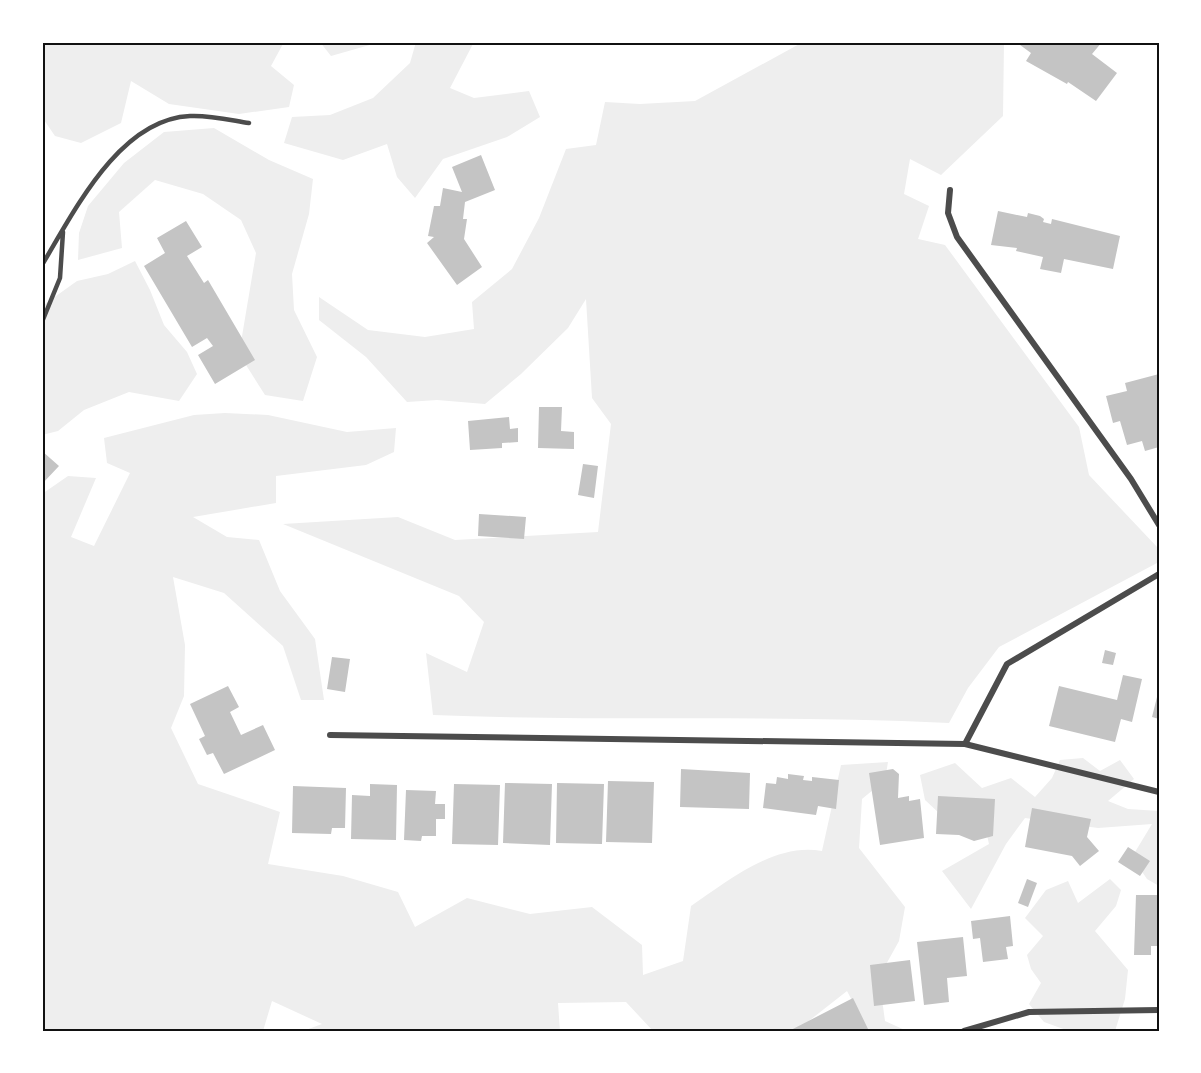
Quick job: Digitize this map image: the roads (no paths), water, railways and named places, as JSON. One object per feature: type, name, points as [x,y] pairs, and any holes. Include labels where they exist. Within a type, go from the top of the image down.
[{"type":"street","points":[[950,190],[948,213],[957,237],[1131,479],[1159,525]]},
{"type":"street","points":[[965,744],[1007,664],[1159,574]]},
{"type":"street","points":[[330,735],[965,744],[1159,792]]},
{"type":"street","points":[[964,1031],[1029,1012],[1159,1010]]},
{"type":"lane","points":[[42,265],[63,230],[119,152],[132,139],[147,130],[187,116],[214,117],[249,123]]},
{"type":"lane","points":[[42,322],[60,278],[63,230]]}]
